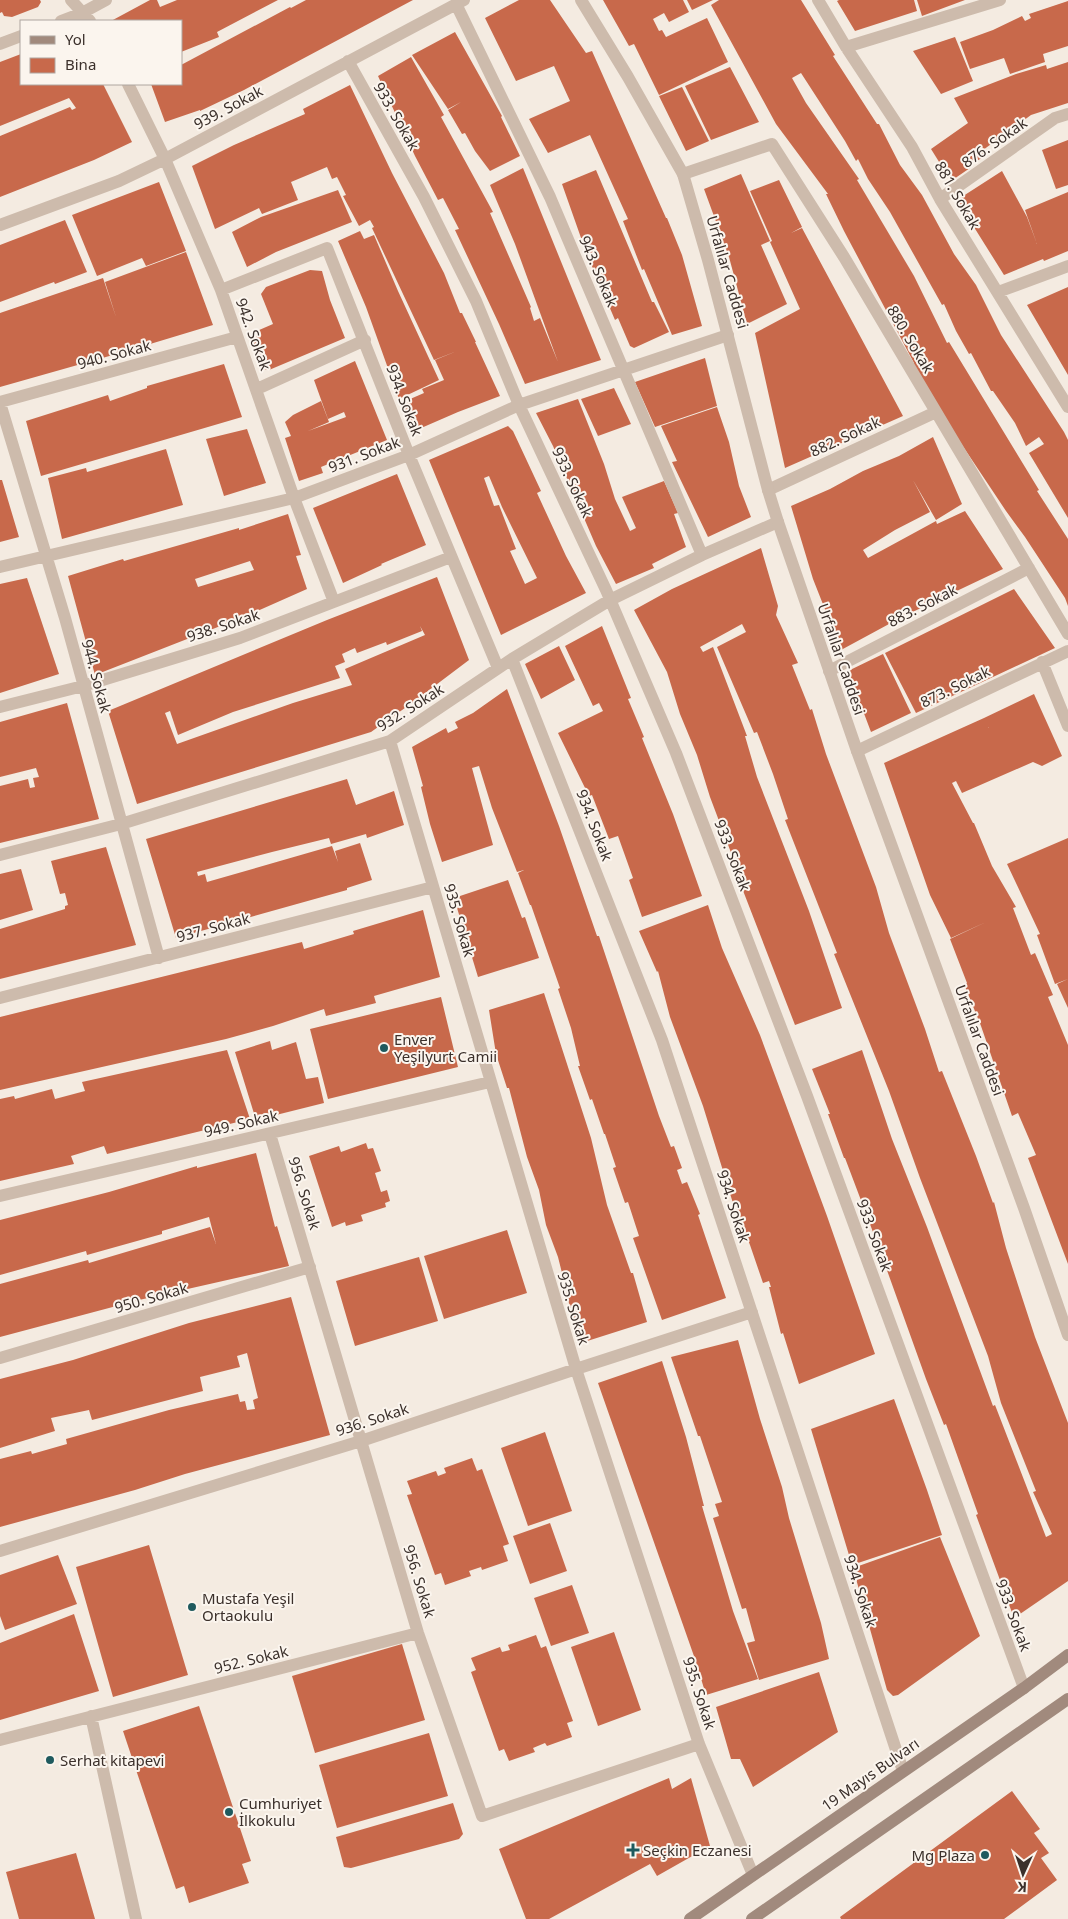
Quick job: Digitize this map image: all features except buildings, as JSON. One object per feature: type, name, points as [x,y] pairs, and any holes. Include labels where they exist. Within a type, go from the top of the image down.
[{"type":"main road","name":"19 Mayıs Bulvarı","points":[[690,1919],[1024,1688],[1068,1655]]},
{"type":"main road","points":[[752,1919],[1068,1700]]},
{"type":"street","points":[[71,0],[86,17]]},
{"type":"street","points":[[67,20],[86,17],[106,0]]},
{"type":"street","name":"Urfalılar Caddesi","points":[[581,0],[683,174],[778,522],[857,751],[1021,1199],[1068,1335]]},
{"type":"street","name":"881. Sokak","points":[[818,0],[846,47],[912,147],[940,199],[1068,407]]},
{"type":"street","points":[[846,47],[1000,0]]},
{"type":"street","name":"939. Sokak","points":[[0,225],[119,181],[165,159],[460,2]]},
{"type":"street","name":"943. Sokak","points":[[460,2],[550,197],[702,555]]},
{"type":"street","points":[[0,44],[20,36]]},
{"type":"street","name":"933. Sokak","points":[[348,62],[424,197],[476,302],[519,404],[610,600],[687,780],[807,1096],[1024,1688]]},
{"type":"street","name":"942. Sokak","points":[[128,85],[165,159],[221,290],[294,498],[334,602]]},
{"type":"street","name":"876. Sokak","points":[[940,199],[1055,118],[1068,114]]},
{"type":"street","name":"880. Sokak","points":[[683,174],[772,144],[844,257],[1068,634]]},
{"type":"street","name":"934. Sokak","points":[[221,290],[327,248],[365,340],[408,455],[498,668]]},
{"type":"street","points":[[998,292],[1068,266]]},
{"type":"street","name":"931. Sokak","points":[[0,567],[294,498],[408,455],[519,404],[728,334]]},
{"type":"street","name":"940. Sokak","points":[[0,402],[237,337]]},
{"type":"street","points":[[257,389],[365,340]]},
{"type":"street","name":"944. Sokak","points":[[0,402],[65,618],[159,958]]},
{"type":"street","name":"882. Sokak","points":[[768,490],[936,412]]},
{"type":"street","name":"932. Sokak","points":[[0,855],[121,824],[390,742],[498,668],[610,600],[702,555],[778,522]]},
{"type":"street","name":"938. Sokak","points":[[0,707],[83,686],[240,638],[451,557]]},
{"type":"street","name":"883. Sokak","points":[[829,671],[1029,568]]},
{"type":"street","name":"873. Sokak","points":[[857,751],[1068,651]]},
{"type":"street","name":"934. Sokak","points":[[512,659],[662,1040],[903,1771]]},
{"type":"street","points":[[1042,662],[1068,726]]},
{"type":"street","name":"935. Sokak","points":[[390,742],[576,1369],[699,1744],[753,1875]]},
{"type":"street","name":"937. Sokak","points":[[0,998],[433,887]]},
{"type":"street","name":"949. Sokak","points":[[0,1196],[490,1082]]},
{"type":"street","name":"956. Sokak","points":[[270,1134],[418,1632],[482,1816],[699,1744]]},
{"type":"street","name":"950. Sokak","points":[[0,1358],[310,1267]]},
{"type":"street","name":"936. Sokak","points":[[0,1551],[360,1441],[752,1312]]},
{"type":"street","name":"952. Sokak","points":[[0,1740],[418,1632]]},
{"type":"street","points":[[91,1716],[136,1919]]},
{"type":"place","name":"Enver Yeşilyurt Camii","points":[[384,1048]]},
{"type":"place","name":"Mustafa Yeşil Ortaokulu","points":[[192,1607]]},
{"type":"place","name":"Serhat kitapevi","points":[[50,1760]]},
{"type":"place","name":"Cumhuriyet İlkokulu","points":[[229,1812]]},
{"type":"place","name":"Seçkin Eczanesi","points":[[633,1850]]},
{"type":"place","name":"Mg Plaza","points":[[985,1855]]}]
